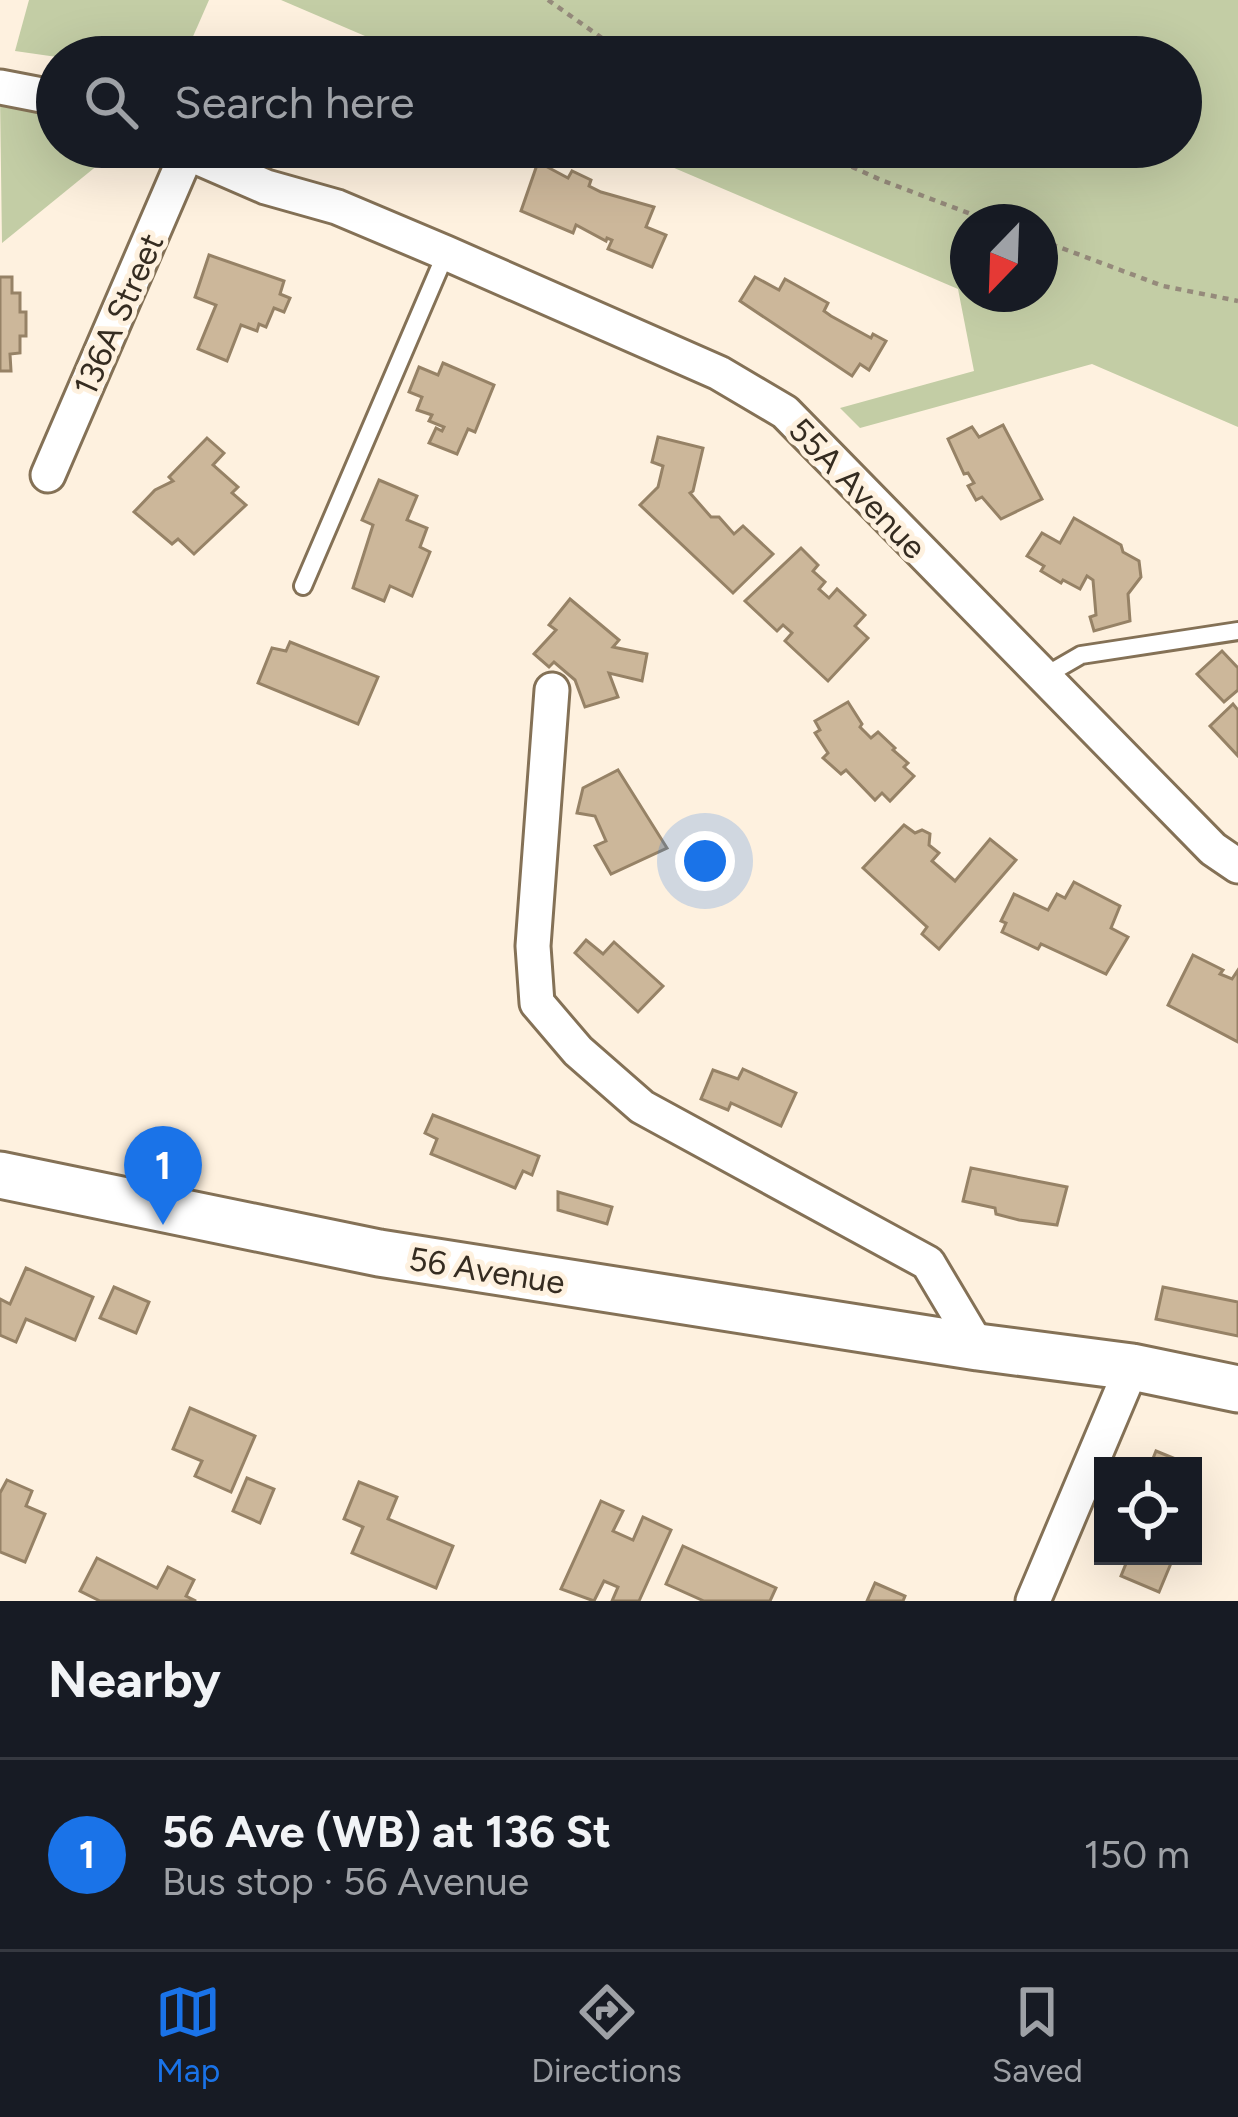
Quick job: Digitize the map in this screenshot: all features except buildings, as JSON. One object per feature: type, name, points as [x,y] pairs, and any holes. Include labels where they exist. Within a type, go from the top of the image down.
[{"type":"street","points":[[0,87],[36,94]]},
{"type":"street","name":"136A Street","points":[[48,475],[174,168]]},
{"type":"street","name":"55A Avenue","points":[[221,168],[266,188],[337,207],[446,253],[718,373],[784,412],[1213,849],[1238,866]]},
{"type":"street","points":[[552,690],[533,946],[537,1004],[578,1051],[642,1107],[928,1263],[978,1347]]},
{"type":"street","name":"56 Avenue","points":[[0,1175],[379,1253],[1132,1367],[1238,1389]]},
{"type":"street","points":[[1033,1601],[1132,1367]]},
{"type":"lane","points":[[303,586],[446,253]]},
{"type":"lane","points":[[1042,677],[1081,655],[1238,631]]},
{"type":"path","points":[[548,0],[599,36]]},
{"type":"path","points":[[854,168],[950,206]]},
{"type":"path","points":[[1058,247],[1162,286],[1238,301]]},
{"type":"green space","points":[[29,0],[209,0],[193,36],[36,36],[36,54],[15,51]]},
{"type":"green space","points":[[281,0],[1238,0],[1238,427],[1092,364],[860,428],[840,408],[974,371],[962,312],[1058,312],[1058,204],[950,204],[950,286],[674,168],[1202,168],[1202,36],[365,36]]},
{"type":"green space","points":[[0,96],[36,104],[36,168],[94,168],[2,243]]},
{"type":"place","name":"56 Ave (WB) at 136 St","points":[[163,1225]]}]
